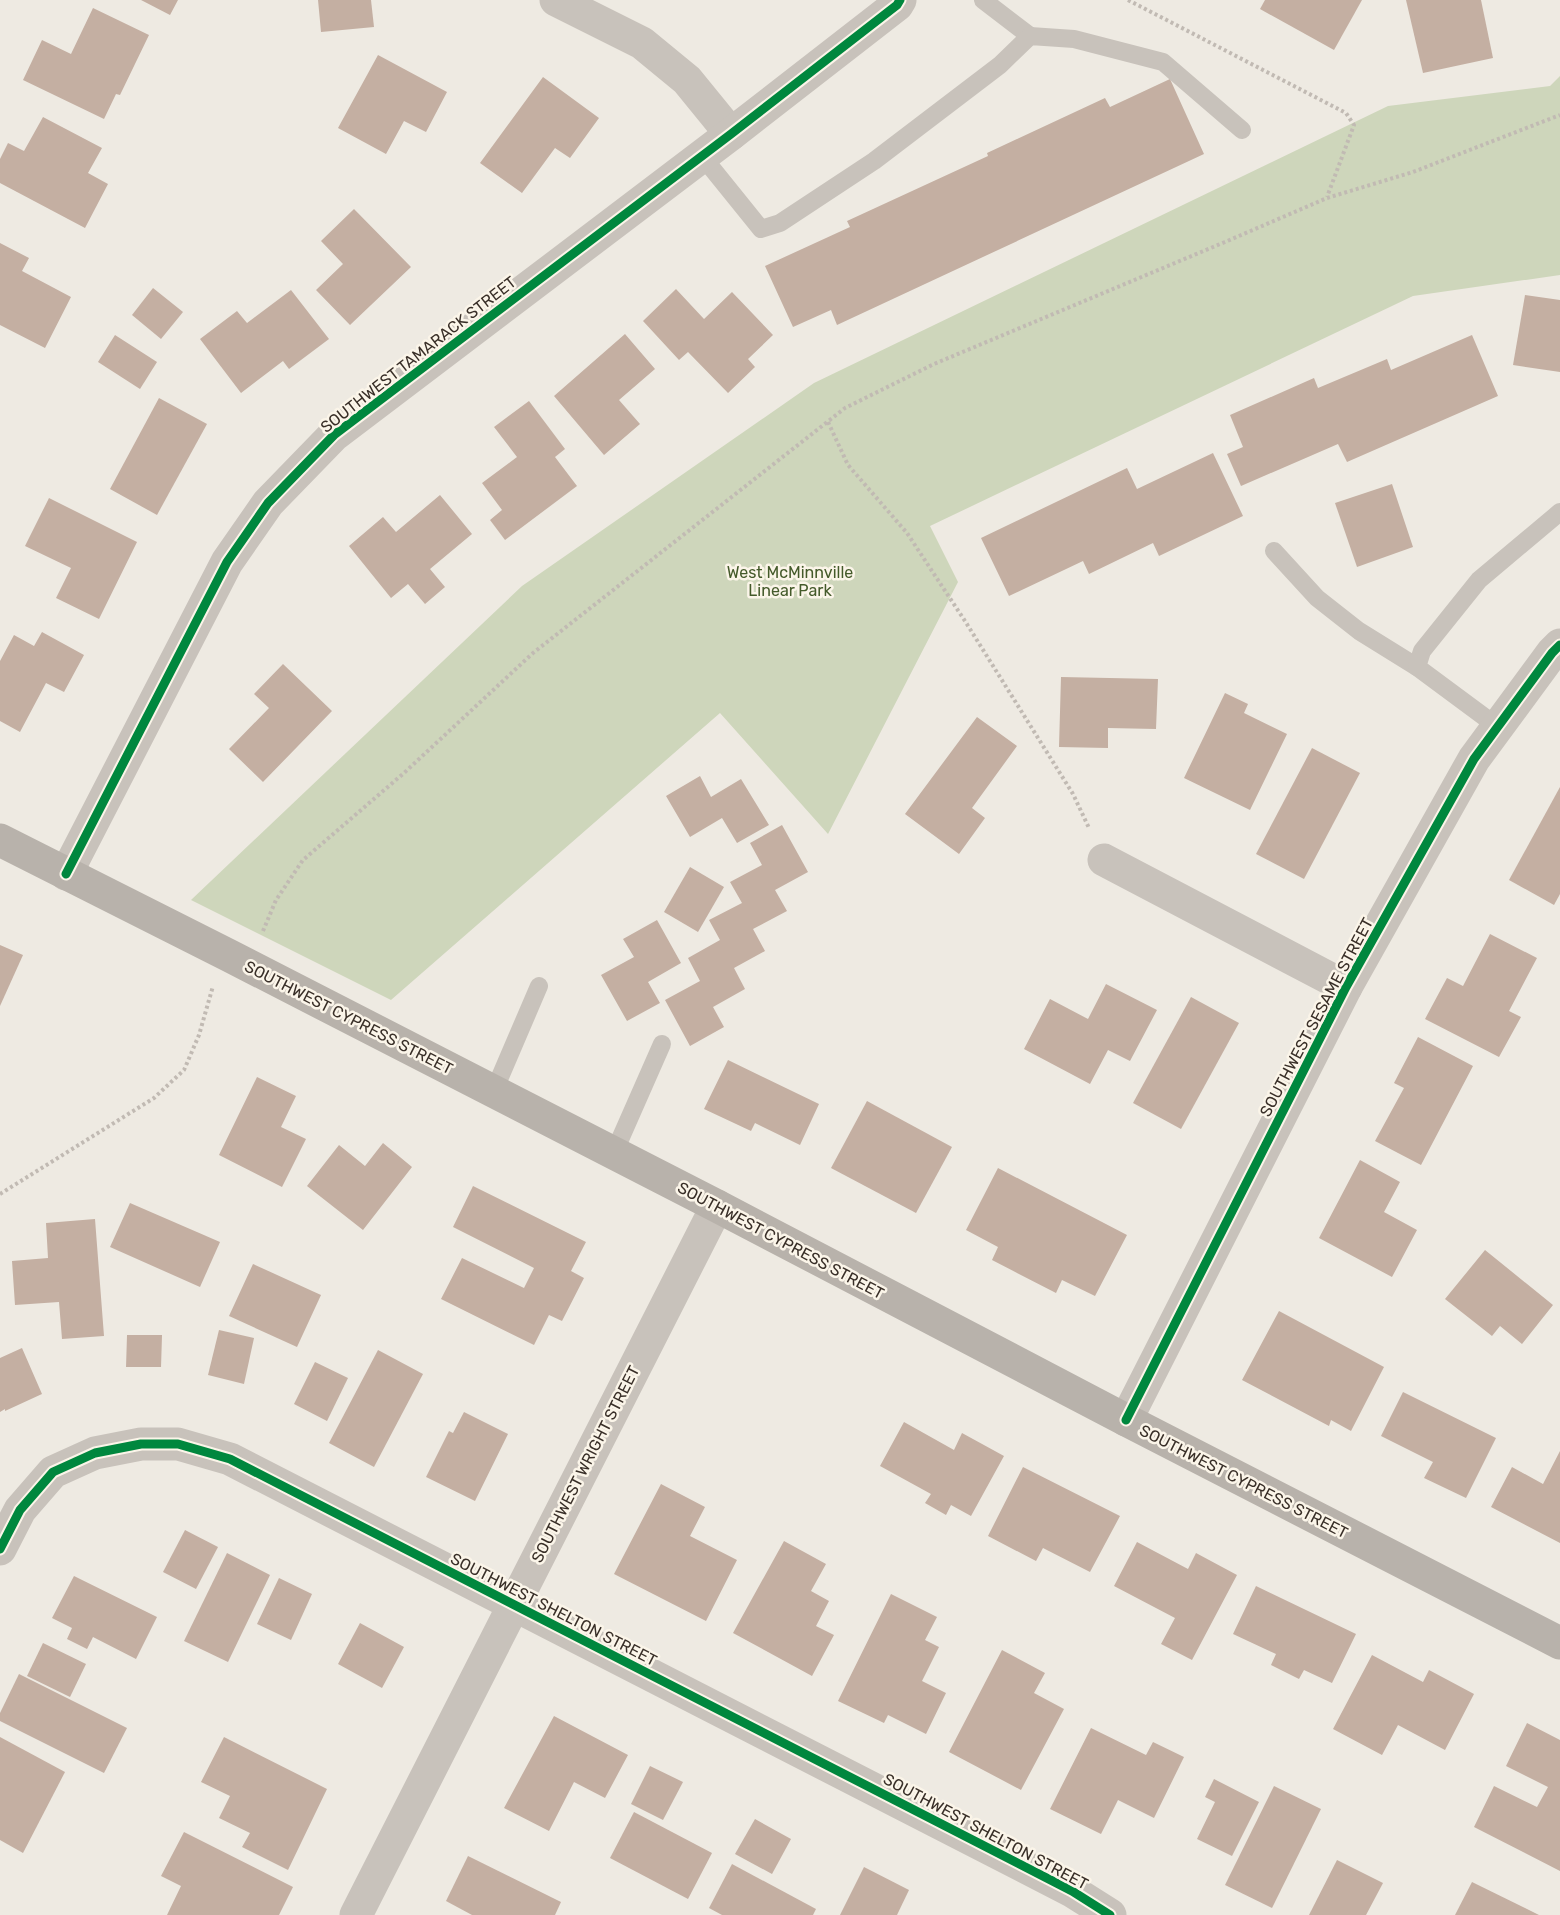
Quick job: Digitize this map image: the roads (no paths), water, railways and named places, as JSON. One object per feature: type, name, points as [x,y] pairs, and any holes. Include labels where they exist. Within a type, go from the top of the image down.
[{"type":"main road","name":"SOUTHWEST CYPRESS STREET","points":[[0,840],[494,1091],[1560,1643]]},
{"type":"street","points":[[556,0],[642,43],[687,80],[731,134]]},
{"type":"street","name":"SOUTHWEST TAMARACK STREET","points":[[66,874],[227,562],[268,503],[334,435],[731,134],[900,0]]},
{"type":"street","name":"SOUTHWEST SESAME STREET","points":[[1126,1420],[1346,987],[1474,759],[1560,645]]},
{"type":"street","points":[[1104,860],[1346,987]]},
{"type":"street","name":"SOUTHWEST WRIGHT STREET","points":[[356,1915],[717,1206]]},
{"type":"street","name":"SOUTHWEST SHELTON STREET","points":[[0,1549],[20,1510],[53,1472],[95,1454],[141,1444],[178,1444],[230,1459],[1072,1891],[1110,1915]]},
{"type":"lane","points":[[983,0],[1030,36],[1074,39],[1162,62],[1242,130]]},
{"type":"lane","points":[[702,156],[760,229],[780,223],[874,161],[1000,65],[1030,36]]},
{"type":"lane","points":[[1417,667],[1422,651],[1479,580],[1560,512]]},
{"type":"lane","points":[[1275,551],[1317,598],[1359,631],[1417,667],[1498,727]]},
{"type":"lane","points":[[494,1091],[539,986]]},
{"type":"lane","points":[[614,1153],[662,1044]]},
{"type":"park label","name":"West McMinnville Linear Park","points":[[790,581]]}]
